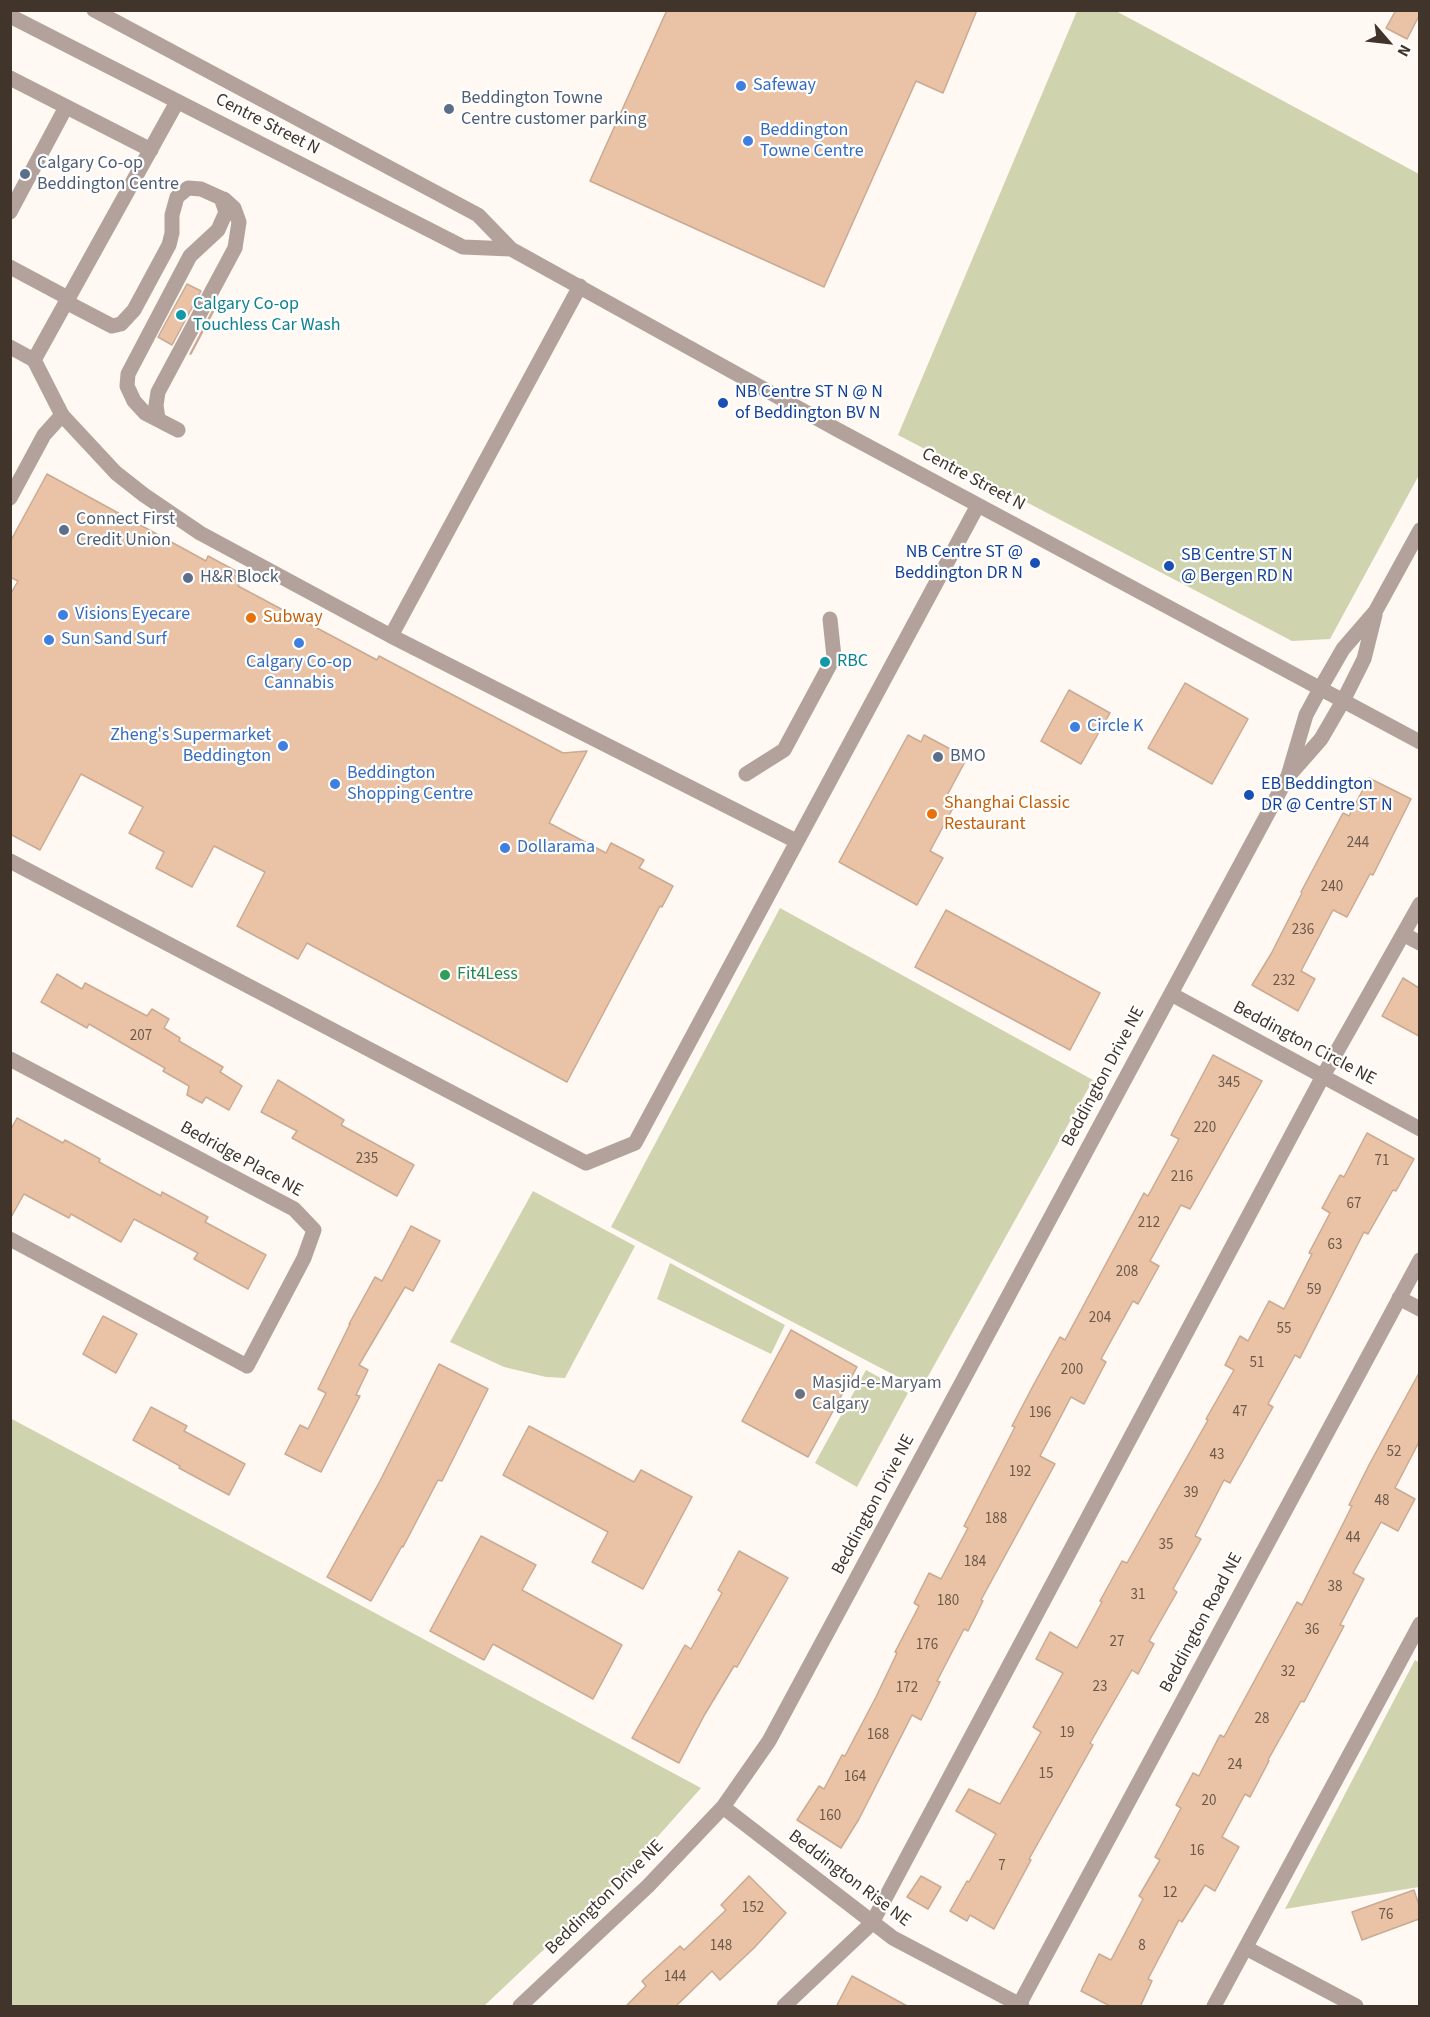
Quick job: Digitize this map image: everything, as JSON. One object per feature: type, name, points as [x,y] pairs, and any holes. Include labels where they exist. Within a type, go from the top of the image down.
[{"type":"street","name":"Centre Street N","points":[[94,10],[478,215],[511,249],[978,505],[1419,742]]},
{"type":"street","name":"Centre Street N","points":[[10,15],[463,247],[511,249]]},
{"type":"street","points":[[10,78],[150,150]]},
{"type":"street","points":[[34,360],[177,102]]},
{"type":"street","points":[[10,212],[66,107]]},
{"type":"street","points":[[10,267],[112,326],[121,324],[134,310],[169,245],[172,215],[177,197],[188,188],[201,189],[234,207],[239,222],[235,248],[158,392],[156,405],[158,419]]},
{"type":"street","points":[[178,430],[145,413],[134,401],[127,386],[128,374],[190,256],[218,230],[226,212],[221,198]]},
{"type":"street","points":[[392,636],[580,286]]},
{"type":"street","points":[[10,347],[34,360],[62,415],[116,473],[200,533],[392,636],[796,841]]},
{"type":"street","points":[[10,498],[44,435],[62,415]]},
{"type":"street","points":[[10,861],[586,1163],[635,1143],[978,505]]},
{"type":"street","points":[[1375,612],[1419,533]]},
{"type":"street","name":"Beddington Drive NE","points":[[520,2007],[648,1886],[723,1807],[774,1731],[1288,776],[1306,715],[1320,688],[1343,649],[1375,612]]},
{"type":"street","name":"Beddington Drive NE","points":[[1288,776],[1321,739],[1343,701],[1364,659],[1375,612]]},
{"type":"street","points":[[746,774],[784,750],[834,657],[830,619]]},
{"type":"street","points":[[784,2007],[872,1923],[1323,1076],[1419,904]]},
{"type":"street","points":[[1403,934],[1419,943]]},
{"type":"street","name":"Beddington Circle NE","points":[[1170,994],[1419,1129]]},
{"type":"street","name":"Bedridge Place NE","points":[[10,1059],[294,1209],[314,1230],[304,1258],[247,1366],[10,1239]]},
{"type":"street","name":"Beddington Road NE","points":[[1020,2006],[1419,1260]]},
{"type":"street","points":[[1399,1298],[1419,1309]]},
{"type":"street","points":[[1214,2007],[1419,1624]]},
{"type":"street","name":"Beddington Rise NE","points":[[723,1807],[893,1938],[1020,2006]]},
{"type":"street","points":[[1246,1948],[1356,2007]]},
{"type":"green space","points":[[1077,11],[1116,11],[1419,174],[1419,475],[1330,639],[1292,641],[898,435]]},
{"type":"green space","points":[[780,908],[1093,1080],[921,1389],[611,1227]]},
{"type":"green space","points":[[533,1191],[635,1246],[565,1378],[546,1377],[504,1367],[450,1342]]},
{"type":"green space","points":[[670,1263],[785,1325],[771,1354],[657,1299]]},
{"type":"green space","points":[[866,1370],[908,1393],[857,1487],[815,1463]]},
{"type":"green space","points":[[10,1418],[701,1788],[627,1871],[484,2006],[11,2006]]},
{"type":"green space","points":[[1415,1660],[1420,1663],[1419,1887],[1285,1909]]},
{"type":"building","name":"Beddington Towne Centre","points":[[667,10],[977,10],[943,93],[916,81],[824,287],[590,181]]},
{"type":"building","points":[[1396,10],[1419,10],[1419,16],[1407,39],[1386,28]]},
{"type":"building","points":[[187,284],[201,291],[172,345],[158,337]]},
{"type":"building","points":[[218,300],[219,301],[190,354]]},
{"type":"building","name":"Beddington Shopping Centre","points":[[47,474],[206,561],[208,556],[236,571],[234,575],[242,579],[238,586],[377,660],[379,656],[563,753],[587,751],[549,823],[606,853],[611,843],[644,860],[639,868],[673,886],[662,907],[660,906],[567,1082],[307,943],[298,959],[237,926],[265,872],[214,846],[192,887],[156,868],[164,852],[129,833],[143,807],[81,774],[40,850],[10,834],[10,595],[18,581],[10,577],[10,542]]},
{"type":"building","points":[[1185,683],[1248,719],[1212,784],[1148,748]]},
{"type":"building","name":"Circle K","points":[[1069,690],[1110,713],[1081,764],[1041,741]]},
{"type":"building","points":[[908,735],[921,742],[924,735],[967,758],[944,801],[954,806],[930,851],[943,858],[917,905],[839,862]]},
{"type":"building","points":[[1369,778],[1411,799],[1373,875],[1370,874],[1347,917],[1333,910],[1301,971],[1315,979],[1298,1011],[1252,985],[1271,954],[1343,813],[1349,816]]},
{"type":"building","points":[[946,910],[1100,993],[1070,1050],[915,967]]},
{"type":"building","points":[[57,974],[82,989],[85,983],[147,1016],[152,1009],[169,1019],[164,1028],[180,1038],[179,1041],[223,1067],[220,1072],[242,1086],[229,1110],[206,1097],[202,1103],[187,1095],[189,1086],[163,1071],[165,1068],[89,1024],[87,1028],[41,1002]]},
{"type":"building","points":[[1403,978],[1419,988],[1419,1036],[1382,1016]]},
{"type":"building","points":[[1213,1055],[1262,1081],[1190,1209],[1181,1205],[1150,1261],[1159,1266],[1138,1304],[1133,1301],[1101,1359],[1106,1362],[1084,1404],[1071,1397],[1040,1456],[1055,1464],[981,1600],[983,1601],[968,1631],[964,1629],[937,1681],[940,1682],[921,1720],[912,1715],[859,1819],[841,1848],[797,1820],[819,1786],[824,1789],[842,1755],[845,1756],[919,1606],[914,1603],[929,1573],[941,1579],[968,1528],[964,1526],[1015,1427],[1012,1426],[1034,1384],[1060,1337],[1065,1340],[1144,1193],[1148,1196],[1179,1139],[1171,1135]]},
{"type":"building","points":[[278,1080],[344,1120],[341,1125],[414,1165],[397,1196],[292,1138],[297,1131],[261,1112]]},
{"type":"building","points":[[17,1118],[63,1143],[65,1140],[100,1159],[99,1162],[161,1196],[162,1192],[208,1217],[205,1222],[266,1255],[248,1289],[194,1259],[198,1253],[134,1219],[121,1242],[71,1214],[69,1218],[24,1194],[10,1219],[10,1131]]},
{"type":"building","points":[[1367,1133],[1414,1159],[1368,1234],[1364,1232],[1300,1358],[1295,1355],[1268,1404],[1273,1407],[1230,1483],[1224,1480],[1195,1536],[1201,1539],[1173,1589],[1177,1592],[1149,1641],[1154,1644],[1138,1674],[1132,1670],[1090,1743],[1093,1745],[1029,1859],[1031,1860],[994,1929],[970,1915],[967,1921],[950,1911],[996,1834],[956,1811],[969,1789],[1000,1804],[1041,1732],[1033,1727],[1063,1673],[1036,1659],[1050,1632],[1077,1648],[1122,1561],[1127,1563],[1208,1420],[1206,1419],[1234,1370],[1225,1365],[1240,1336],[1248,1341],[1269,1301],[1284,1309],[1330,1213],[1322,1208],[1340,1175],[1344,1177]]},
{"type":"building","points":[[411,1226],[440,1241],[413,1291],[405,1287],[359,1365],[368,1370],[356,1395],[360,1396],[321,1472],[285,1454],[300,1425],[308,1429],[326,1393],[318,1389],[349,1324],[375,1277],[382,1281]]},
{"type":"building","points":[[103,1316],[137,1334],[116,1373],[83,1354]]},
{"type":"building","name":"Masjid-e-Maryam Calgary","points":[[791,1330],[857,1367],[808,1457],[742,1421]]},
{"type":"building","points":[[439,1364],[488,1389],[442,1481],[438,1480],[403,1547],[371,1601],[327,1577],[380,1481]]},
{"type":"building","points":[[1419,1373],[1419,1442],[1395,1488],[1415,1499],[1398,1531],[1381,1522],[1353,1573],[1364,1579],[1340,1625],[1344,1626],[1304,1702],[1301,1701],[1268,1760],[1250,1797],[1245,1794],[1222,1837],[1239,1847],[1215,1891],[1205,1885],[1182,1922],[1179,1920],[1148,1979],[1152,1981],[1140,2007],[1112,2007],[1081,1991],[1099,1954],[1111,1960],[1143,1899],[1139,1896],[1160,1860],[1155,1857],[1181,1808],[1176,1805],[1193,1773],[1199,1776],[1220,1735],[1224,1737],[1297,1602],[1302,1605],[1352,1506],[1349,1505],[1369,1465]]},
{"type":"building","points":[[151,1407],[187,1426],[184,1431],[245,1464],[229,1495],[133,1440]]},
{"type":"building","points":[[529,1426],[634,1482],[641,1470],[692,1497],[643,1589],[592,1562],[608,1532],[503,1475]]},
{"type":"building","points":[[481,1536],[536,1565],[522,1590],[622,1645],[593,1699],[493,1644],[484,1660],[430,1631]]},
{"type":"building","points":[[739,1551],[788,1578],[737,1667],[734,1666],[705,1714],[679,1763],[632,1738],[685,1645],[691,1649],[722,1593],[718,1590]]},
{"type":"building","points":[[749,1876],[786,1913],[754,1948],[720,1980],[712,1971],[675,2007],[625,2007],[646,1986],[642,1981],[680,1946],[684,1950],[726,1910],[721,1905]]},
{"type":"building","points":[[921,1876],[941,1887],[928,1909],[907,1897]]},
{"type":"building","points":[[1414,1890],[1419,1905],[1419,1919],[1362,1940],[1352,1912]]},
{"type":"building","points":[[852,1976],[909,2007],[836,2007]]},
{"type":"place","name":"Safeway","points":[[741,86]]},
{"type":"place","name":"Beddington Towne Centre customer parking","points":[[449,109]]},
{"type":"place","name":"Beddington Towne Centre","points":[[748,141]]},
{"type":"place","name":"Calgary Co-op Beddington Centre","points":[[25,174]]},
{"type":"place","name":"Calgary Co-op Touchless Car Wash","points":[[181,315]]},
{"type":"place","name":"NB Centre ST N @ N of Beddington BV N","points":[[723,403]]},
{"type":"place","name":"Connect First Credit Union","points":[[64,530]]},
{"type":"place","name":"NB Centre ST @ Beddington DR N","points":[[1035,563]]},
{"type":"place","name":"SB Centre ST N @ Bergen RD N","points":[[1169,566]]},
{"type":"place","name":"H&R Block","points":[[188,578]]},
{"type":"place","name":"Visions Eyecare","points":[[63,615]]},
{"type":"place","name":"Subway","points":[[251,618]]},
{"type":"place","name":"Sun Sand Surf","points":[[49,640]]},
{"type":"place","name":"Calgary Co-op Cannabis","points":[[299,643]]},
{"type":"place","name":"RBC","points":[[825,662]]},
{"type":"place","name":"Circle K","points":[[1075,727]]},
{"type":"place","name":"Zheng's Supermarket Beddington","points":[[283,746]]},
{"type":"place","name":"BMO","points":[[938,757]]},
{"type":"place","name":"Beddington Shopping Centre","points":[[335,784]]},
{"type":"place","name":"EB Beddington DR @ Centre ST N","points":[[1249,795]]},
{"type":"place","name":"Shanghai Classic Restaurant","points":[[932,814]]},
{"type":"place","name":"Dollarama","points":[[505,848]]},
{"type":"place","name":"Fit4Less","points":[[445,975]]},
{"type":"place","name":"Masjid-e-Maryam Calgary","points":[[800,1394]]}]
